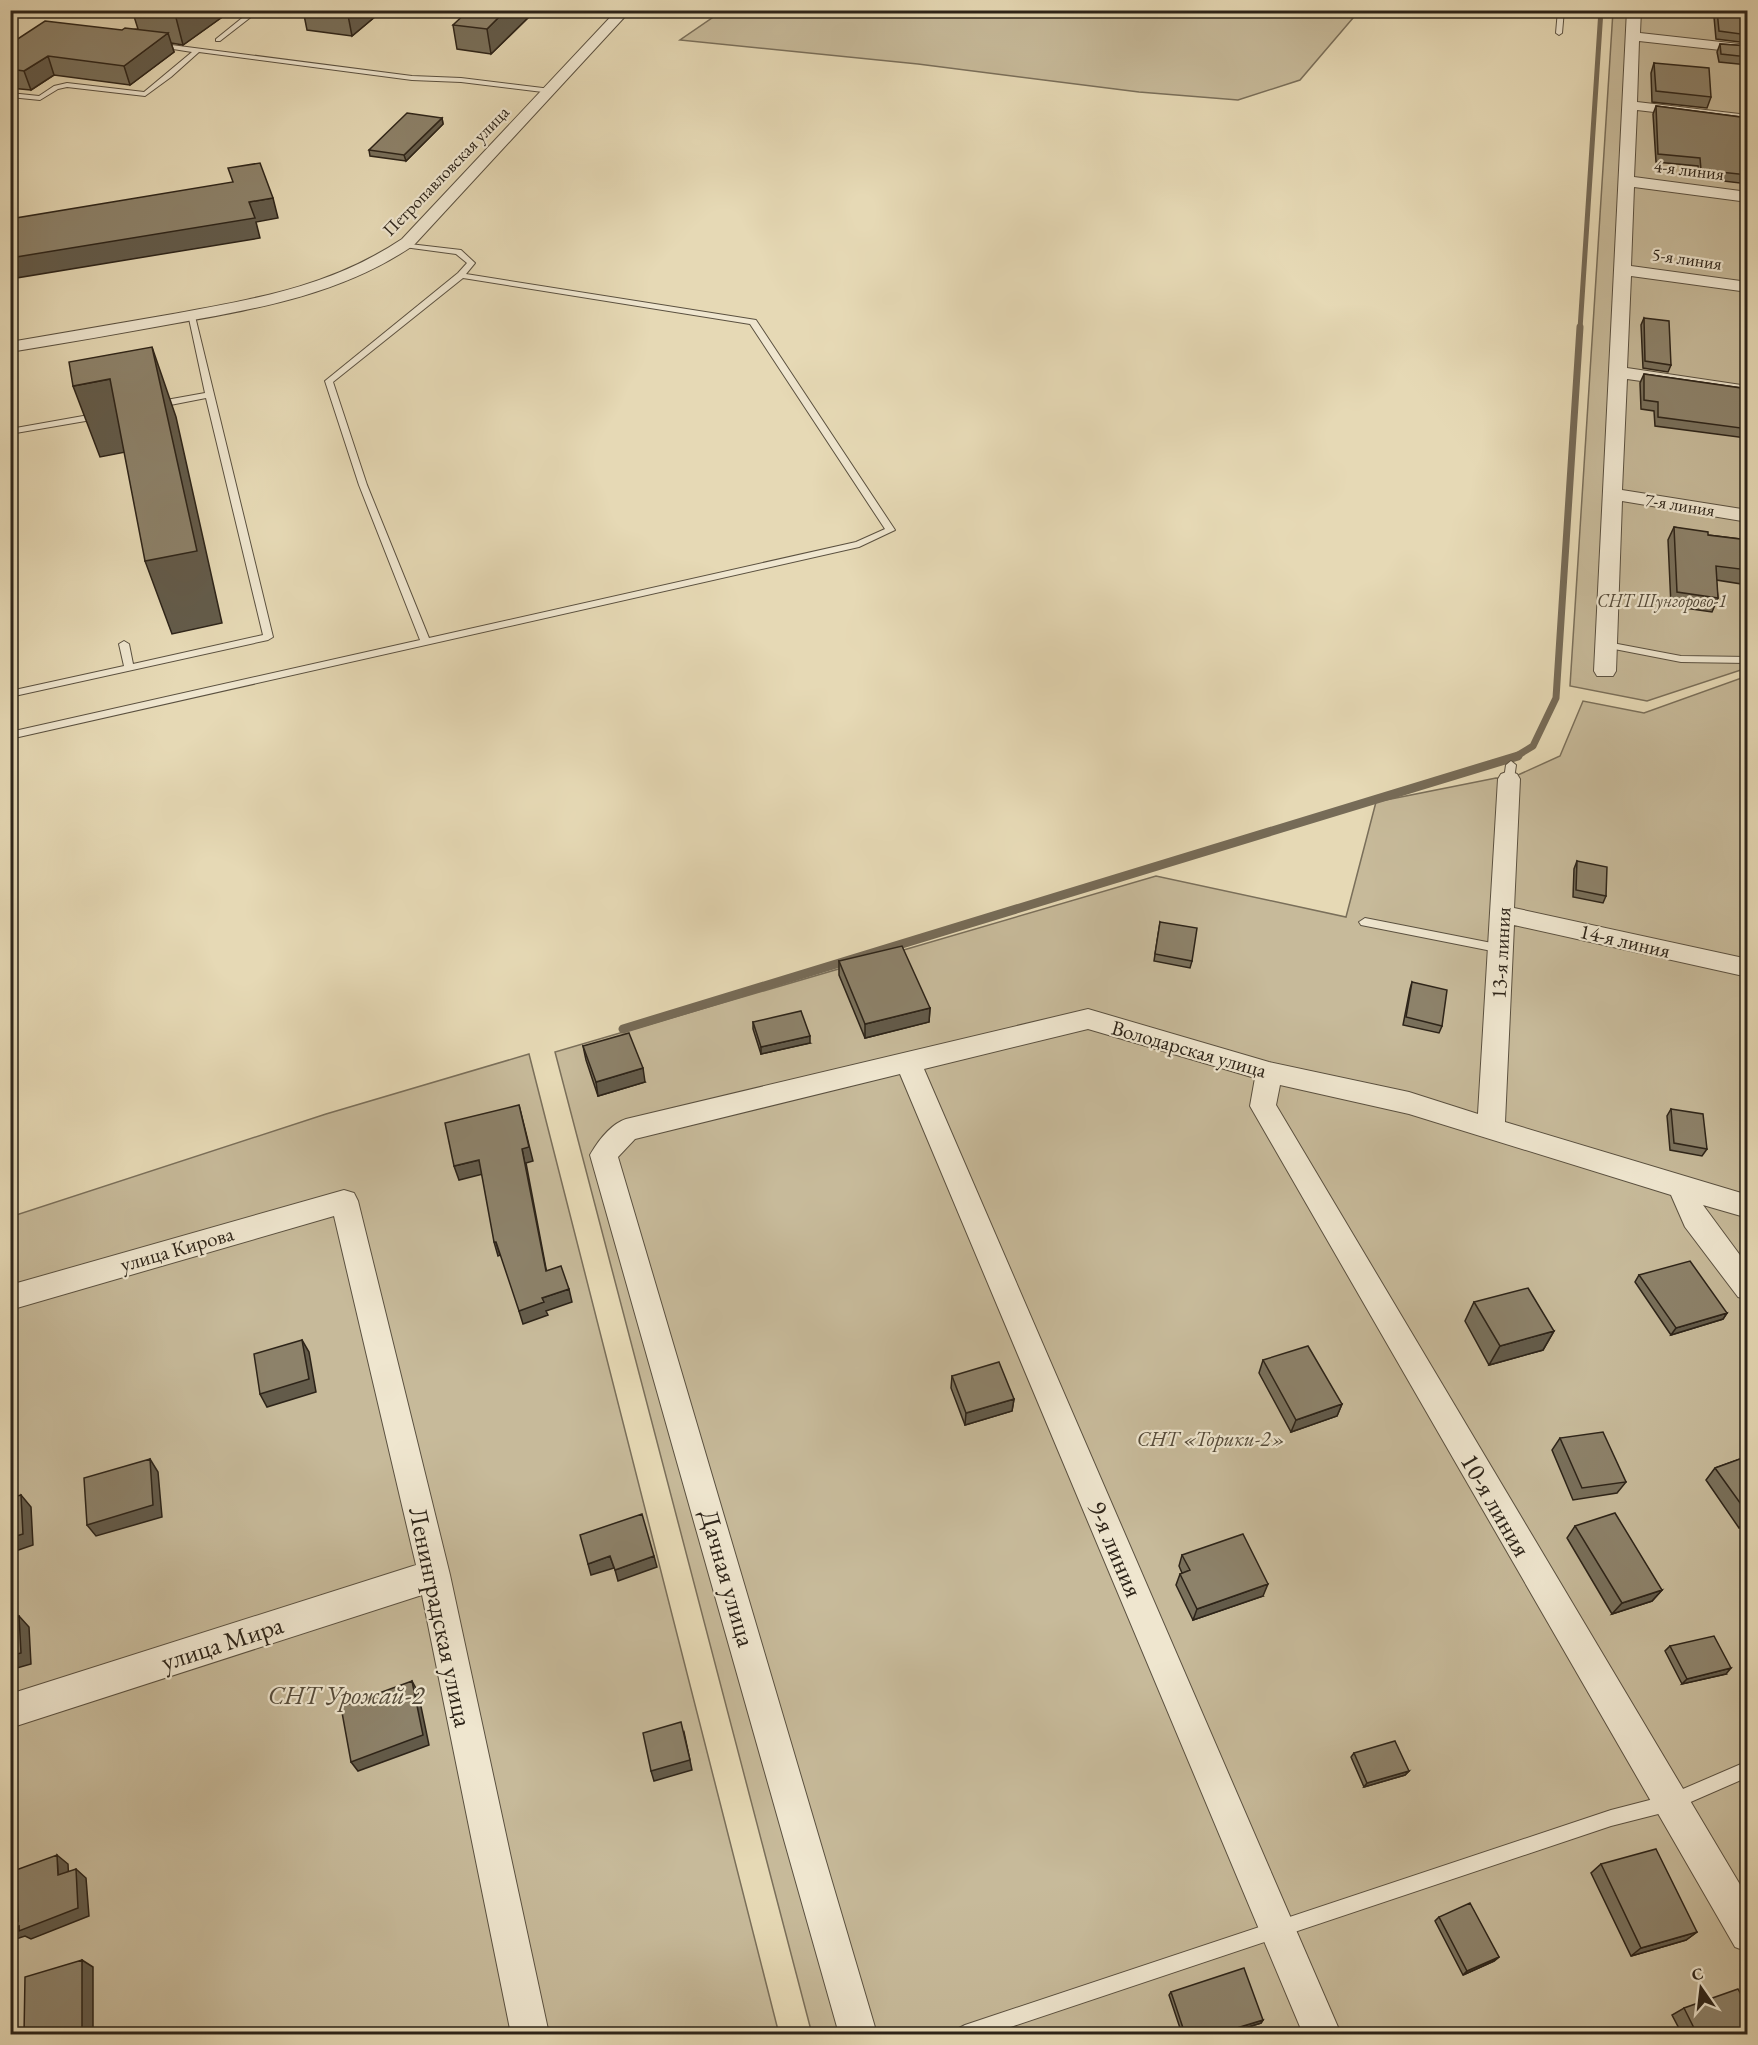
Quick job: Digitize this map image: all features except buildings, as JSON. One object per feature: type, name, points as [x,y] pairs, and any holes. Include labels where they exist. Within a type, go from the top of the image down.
[{"type":"street","name":"Петропавловская улица","points":[[10,347],[191,316],[315,290],[383,261],[404,245],[625,10]]},
{"type":"street","points":[[1605,671],[1634,10]]},
{"type":"street","points":[[1632,36],[1748,49]]},
{"type":"street","points":[[1629,105],[1748,119]]},
{"type":"street","name":"4-я линия","points":[[1626,181],[1748,197]]},
{"type":"street","name":"5-я линия","points":[[1622,270],[1748,287]]},
{"type":"street","points":[[1618,372],[1748,391]]},
{"type":"street","name":"7-я линия","points":[[1612,494],[1748,516]]},
{"type":"street","name":"13-я линия","points":[[1491,1127],[1510,772]]},
{"type":"street","name":"14-я линия","points":[[1503,914],[1748,968]]},
{"type":"street","name":"Володарская улица","points":[[626,1130],[909,1064],[1088,1019],[1269,1072],[1409,1103],[1748,1207]]},
{"type":"street","name":"9-я линия","points":[[909,1064],[1322,2034]]},
{"type":"street","name":"10-я линия","points":[[1269,1072],[1263,1106],[1748,1934]]},
{"type":"street","name":"Дачная улица","points":[[626,1130],[604,1155],[858,2034]]},
{"type":"street","points":[[1682,1187],[1695,1219],[1748,1288]]},
{"type":"street","name":"улица Кирова","points":[[10,1298],[344,1201]]},
{"type":"street","name":"Ленинградская улица","points":[[344,1201],[434,1575],[530,2034]]},
{"type":"street","name":"улица Мира","points":[[10,1711],[434,1575]]},
{"type":"lane","points":[[218,40],[257,10]]},
{"type":"lane","points":[[1559,33],[1561,10]]},
{"type":"lane","points":[[152,45],[412,78],[461,80],[551,91]]},
{"type":"lane","points":[[10,95],[40,98],[56,87],[67,85],[145,93],[169,76],[198,50]]},
{"type":"lane","points":[[404,245],[458,252],[471,263],[461,275],[329,381],[363,485],[426,643]]},
{"type":"lane","points":[[10,736],[859,544],[890,530],[753,322],[461,275]]},
{"type":"lane","points":[[10,694],[268,637],[191,316]]},
{"type":"lane","points":[[140,408],[210,395]]},
{"type":"lane","points":[[10,432],[104,415]]},
{"type":"lane","points":[[124,644],[129,668]]},
{"type":"lane","points":[[1607,645],[1681,659],[1748,660]]},
{"type":"lane","points":[[1365,922],[1502,949]]},
{"type":"lane","points":[[965,2034],[1611,1818],[1670,1803],[1748,1769]]},
{"type":"green space","points":[[722,11],[1359,11],[1300,80],[1238,100],[1139,92],[918,64],[680,40]]},
{"type":"green space","name":"СНТ Шунгорово-1","points":[[1613,11],[1747,11],[1747,668],[1647,701],[1570,686]]},
{"type":"green space","name":"СНТ «Торики-2»","points":[[1747,676],[1747,2034],[812,2034],[555,1052],[1156,876],[1346,917],[1376,802],[1496,778],[1509,779],[1560,756],[1583,701],[1644,713]]},
{"type":"green space","name":"СНТ Урожай-2","points":[[529,1054],[779,2034],[11,2034],[10,1217],[326,1114]]},
{"type":"waterway","points":[[1580,329],[1601,10]]},
{"type":"waterway","points":[[1515,757],[1533,746],[1556,698],[1580,327]]},
{"type":"waterway","points":[[623,1029],[1515,757]]}]
